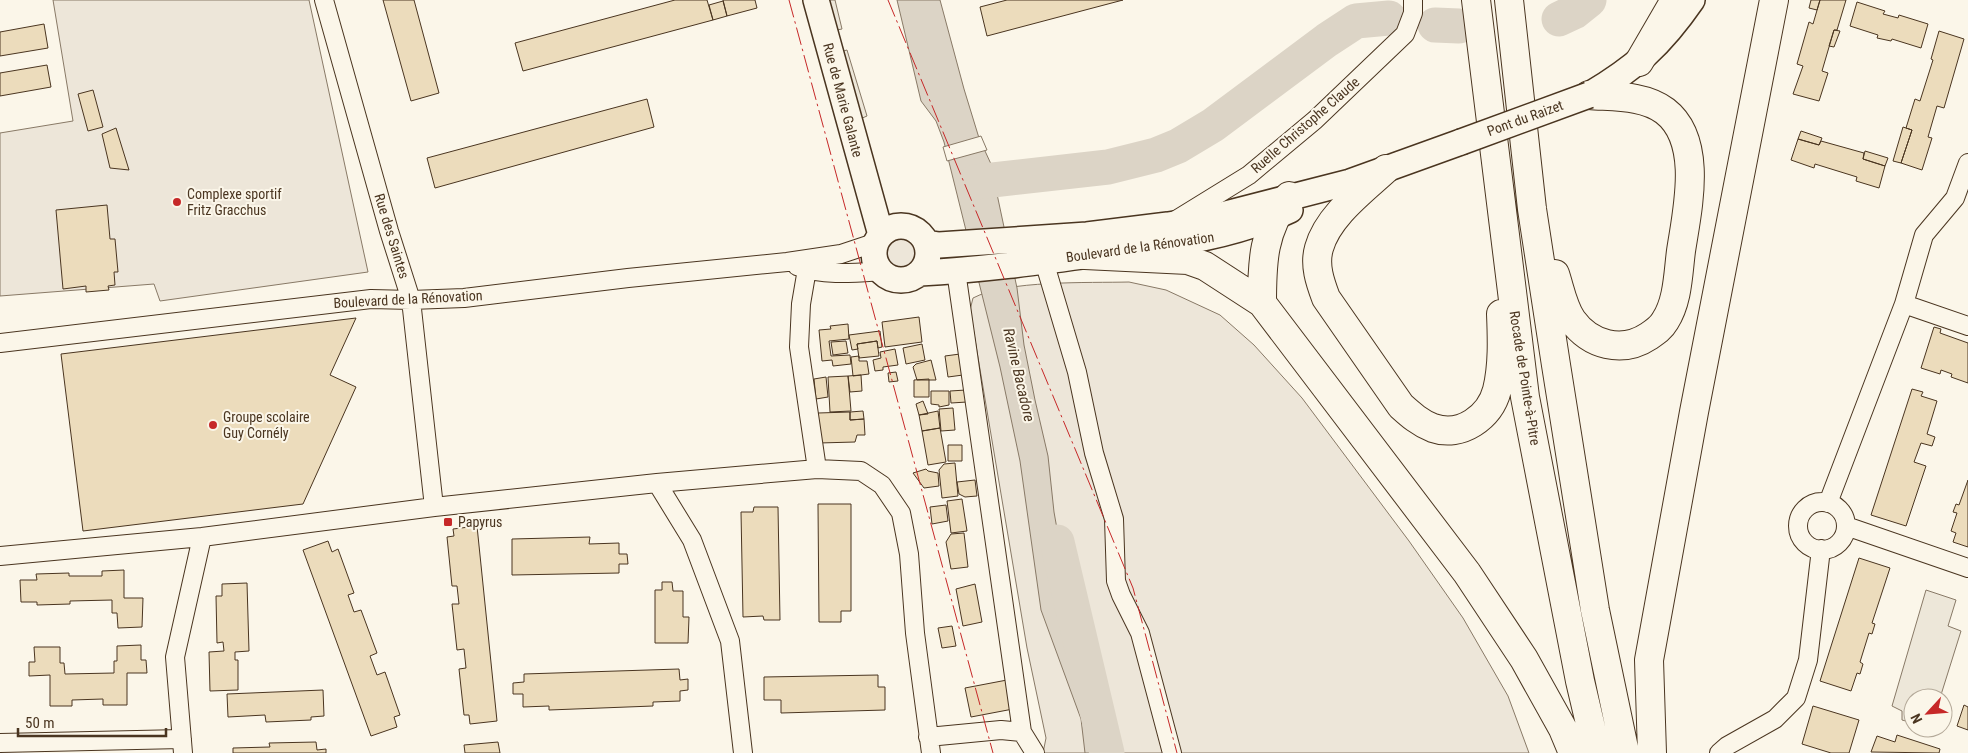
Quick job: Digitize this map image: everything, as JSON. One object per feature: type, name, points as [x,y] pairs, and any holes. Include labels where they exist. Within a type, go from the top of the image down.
[{"type":"highway","name":"Rocade de Pointe-à-Pitre","points":[[1476,0],[1525,397],[1580,681],[1597,753]]},
{"type":"highway","points":[[1509,0],[1532,209],[1594,610],[1625,753]]},
{"type":"highway","points":[[1639,62],[1675,0]]},
{"type":"highway","points":[[1652,753],[1648,660],[1774,0]]},
{"type":"highway","points":[[1532,209],[1547,235],[1564,305],[1571,318],[1581,330],[1609,345],[1628,346],[1642,340],[1665,322],[1675,297],[1691,182],[1686,145],[1678,125],[1666,111],[1648,101],[1634,98],[1589,95]]},
{"type":"highway","points":[[1386,169],[1330,225],[1319,249],[1319,279],[1326,298],[1335,312],[1402,406],[1418,420],[1433,428],[1447,431],[1464,428],[1478,420],[1490,407],[1497,390],[1502,320],[1500,197]]},
{"type":"highway","points":[[1262,303],[1262,263],[1268,234],[1282,207]]},
{"type":"highway","points":[[1085,255],[1188,260],[1205,266],[1262,303],[1467,573],[1524,659],[1563,729],[1573,753]]},
{"type":"main road","name":"Rue de Marie Galante","points":[[816,0],[871,200],[879,239],[874,255],[882,271]]},
{"type":"main road","name":"Pont du Raizet","points":[[1461,142],[1589,95],[1639,62],[1660,42],[1692,0]]},
{"type":"main road","name":"Boulevard de la Rénovation","points":[[932,244],[1029,254],[1085,255],[1204,239],[1244,229],[1282,207],[1461,142]]},
{"type":"main road","points":[[871,200],[904,227],[914,230],[932,244],[927,259],[938,272]]},
{"type":"main road","name":"Boulevard de la Rénovation","points":[[882,271],[890,278],[906,280],[1029,254],[1087,235],[1168,226],[1282,207]]},
{"type":"main road","points":[[879,239],[889,229],[904,227]]},
{"type":"street","name":"Rue des Saintes","points":[[324,0],[392,240],[411,300],[434,507]]},
{"type":"street","name":"Ruelle Christophe Claude","points":[[1168,226],[1249,175],[1315,120],[1405,34],[1413,13],[1413,0]]},
{"type":"street","points":[[1828,503],[1904,304],[1924,235],[1955,198],[1968,163]]},
{"type":"street","name":"Boulevard de la Rénovation","points":[[0,342],[371,298],[411,300],[464,298],[628,278],[787,262],[833,256],[879,239]]},
{"type":"street","points":[[1029,254],[1077,372],[1094,453],[1114,519],[1116,581],[1120,595],[1140,633],[1172,753]]},
{"type":"street","name":"Boulevard de la Rénovation","points":[[787,262],[807,269],[844,273],[882,271]]},
{"type":"street","points":[[807,269],[801,304],[799,347],[817,469]]},
{"type":"street","points":[[938,272],[1022,732],[1035,753]]},
{"type":"street","points":[[1904,304],[1968,326]]},
{"type":"street","points":[[0,556],[202,537],[434,507],[657,483],[817,469],[861,471],[882,485],[901,513],[909,554],[915,633],[930,745],[1001,730],[1022,732]]},
{"type":"street","points":[[657,483],[692,540],[730,641],[743,753]]},
{"type":"street","points":[[1819,502],[1828,503],[1839,509],[1846,526],[1845,532],[1838,543],[1830,548],[1812,548],[1800,534],[1799,520],[1803,512],[1810,505],[1819,502]]},
{"type":"street","points":[[1846,526],[1968,568]]},
{"type":"street","points":[[0,743],[183,746],[175,657],[202,537]]},
{"type":"street","points":[[1719,753],[1727,746],[1775,719],[1796,698],[1808,660],[1821,549]]},
{"type":"shaded area","name":"Complexe sportif Fritz Gracchus","points":[[53,0],[309,0],[368,272],[160,301],[154,284],[0,296],[0,133],[73,121]]},
{"type":"shaded area","points":[[829,0],[835,0],[842,29],[837,30]]},
{"type":"shaded area","points":[[847,50],[867,116],[860,119],[840,52]]},
{"type":"shaded area","points":[[902,239],[908,240],[916,248],[916,260],[908,268],[902,269],[896,268],[888,260],[887,254],[888,248],[896,240]]},
{"type":"shaded area","points":[[1129,282],[1166,290],[1220,315],[1254,345],[1302,398],[1409,541],[1463,618],[1508,696],[1529,753],[1043,753],[1046,738],[1027,648],[970,310],[973,298],[1006,288],[1027,285]]},
{"type":"shaded area","points":[[1926,590],[1956,600],[1948,626],[1961,631],[1943,688],[1903,688],[1903,720],[1902,711],[1892,706]]},
{"type":"water","points":[[897,0],[940,0],[979,138],[991,164],[1017,288],[1024,345],[1048,456],[1054,512],[1067,585],[1083,653],[1097,660],[1110,719],[1121,753],[1085,753],[1081,719],[1041,610],[1020,461],[1000,367],[944,142],[936,121],[921,101]]},
{"type":"pier","points":[[981,136],[987,150],[947,161],[943,147]]},
{"type":"building","points":[[383,0],[414,0],[439,93],[411,101]]},
{"type":"building","points":[[675,0],[707,0],[713,20],[523,71],[515,43]]},
{"type":"building","points":[[723,0],[755,0],[757,8],[727,16]]},
{"type":"building","points":[[1007,0],[1123,0],[987,36],[980,7]]},
{"type":"building","points":[[1811,0],[1820,0],[1817,10],[1809,8]]},
{"type":"building","points":[[1820,0],[1846,0],[1837,30],[1834,30],[1822,71],[1828,73],[1819,101],[1793,94],[1803,66],[1797,64],[1809,22],[1813,24]]},
{"type":"building","points":[[723,1],[727,16],[713,20],[709,5]]},
{"type":"building","points":[[1857,2],[1885,11],[1883,14],[1898,18],[1899,15],[1928,24],[1921,48],[1892,39],[1891,41],[1877,38],[1878,35],[1850,26]]},
{"type":"building","points":[[44,24],[48,48],[0,56],[0,32]]},
{"type":"building","points":[[1834,30],[1840,31],[1834,47],[1829,46]]},
{"type":"building","points":[[1939,31],[1964,39],[1944,108],[1937,106],[1928,137],[1932,138],[1922,170],[1901,163],[1912,130],[1906,128],[1915,99],[1920,101],[1933,60],[1931,59]]},
{"type":"building","points":[[47,65],[51,87],[0,96],[0,73]]},
{"type":"building","points":[[93,90],[103,127],[88,131],[78,94]]},
{"type":"building","points":[[647,99],[654,127],[435,188],[427,158]]},
{"type":"building","points":[[1903,127],[1912,130],[1901,163],[1893,161]]},
{"type":"building","points":[[116,128],[129,170],[110,168],[102,134]]},
{"type":"building","points":[[1801,131],[1822,138],[1819,145],[1798,139]]},
{"type":"building","points":[[1798,139],[1819,145],[1821,141],[1864,153],[1863,159],[1885,166],[1879,188],[1856,181],[1857,177],[1815,164],[1814,168],[1791,160]]},
{"type":"building","points":[[1865,151],[1888,158],[1885,166],[1863,159]]},
{"type":"building","points":[[107,205],[110,239],[115,239],[118,272],[114,272],[115,285],[108,286],[109,290],[86,292],[86,286],[63,289],[56,210]]},
{"type":"building","points":[[919,317],[922,342],[885,347],[882,322]]},
{"type":"building","points":[[356,318],[330,375],[356,387],[303,504],[83,531],[61,354]]},
{"type":"building","points":[[848,324],[849,339],[829,341],[831,356],[850,355],[851,364],[833,366],[832,360],[822,361],[819,330],[831,329],[830,326]]},
{"type":"building","points":[[1934,327],[1941,329],[1940,333],[1968,343],[1968,383],[1951,377],[1952,374],[1941,370],[1940,374],[1921,368]]},
{"type":"building","points":[[880,331],[882,347],[878,348],[877,341],[857,344],[858,349],[852,350],[849,335]]},
{"type":"building","points":[[846,341],[848,353],[833,355],[831,342]]},
{"type":"building","points":[[877,341],[879,356],[859,358],[857,344]]},
{"type":"building","points":[[922,344],[925,360],[906,364],[903,348]]},
{"type":"building","points":[[895,349],[898,365],[883,367],[883,370],[875,371],[873,360],[881,358],[880,352]]},
{"type":"building","points":[[960,354],[963,375],[948,377],[945,356]]},
{"type":"building","points":[[859,356],[859,361],[867,361],[869,374],[853,376],[851,357]]},
{"type":"building","points":[[931,360],[936,380],[917,380],[913,367],[916,364]]},
{"type":"building","points":[[896,372],[898,381],[889,382],[888,373]]},
{"type":"building","points":[[861,375],[862,391],[850,392],[848,376]]},
{"type":"building","points":[[848,376],[851,411],[830,412],[828,377]]},
{"type":"building","points":[[826,377],[828,397],[816,399],[814,379]]},
{"type":"building","points":[[929,379],[929,397],[914,397],[914,380]]},
{"type":"building","points":[[1912,389],[1923,392],[1921,396],[1937,401],[1927,434],[1935,437],[1932,446],[1921,443],[1914,462],[1926,466],[1906,526],[1871,515]]},
{"type":"building","points":[[966,390],[967,402],[951,403],[950,391]]},
{"type":"building","points":[[931,391],[949,391],[949,405],[939,407],[939,405],[931,404]]},
{"type":"building","points":[[923,401],[928,414],[919,415],[916,404]]},
{"type":"building","points":[[953,408],[955,430],[941,431],[939,409]]},
{"type":"building","points":[[863,411],[864,419],[850,420],[850,412]]},
{"type":"building","points":[[938,411],[940,428],[922,431],[919,415]]},
{"type":"building","points":[[850,412],[850,420],[864,419],[865,435],[857,435],[855,442],[819,443],[818,413]]},
{"type":"building","points":[[940,428],[946,462],[928,465],[922,431]]},
{"type":"building","points":[[948,445],[962,445],[962,461],[948,461]]},
{"type":"building","points":[[955,463],[958,496],[942,498],[939,470],[944,464]]},
{"type":"building","points":[[926,469],[938,473],[939,486],[924,488],[913,473]]},
{"type":"building","points":[[975,480],[977,496],[965,497],[959,494],[957,482]]},
{"type":"building","points":[[1968,480],[1968,547],[1953,542],[1956,533],[1951,531],[1957,513],[1953,512],[1956,504],[1959,505]]},
{"type":"building","points":[[962,499],[967,531],[951,533],[947,501]]},
{"type":"building","points":[[818,504],[851,504],[851,611],[841,611],[841,622],[819,622]]},
{"type":"building","points":[[946,505],[948,521],[932,524],[930,507]]},
{"type":"building","points":[[754,507],[778,507],[780,620],[764,620],[763,616],[743,617],[741,512],[753,512]]},
{"type":"building","points":[[477,526],[497,721],[470,724],[469,715],[464,715],[459,669],[466,668],[464,649],[457,650],[452,604],[459,604],[457,586],[452,586],[447,537],[454,536],[453,529]]},
{"type":"building","points":[[964,533],[968,567],[951,569],[946,542],[951,534]]},
{"type":"building","points":[[590,537],[589,544],[619,543],[619,554],[627,554],[628,564],[619,564],[619,573],[512,575],[512,539]]},
{"type":"building","points":[[328,541],[332,552],[338,549],[354,593],[348,595],[354,612],[361,610],[377,653],[370,656],[377,675],[385,672],[400,715],[394,717],[397,727],[371,736],[303,550]]},
{"type":"building","points":[[1859,558],[1890,568],[1872,623],[1875,624],[1872,634],[1869,633],[1860,662],[1863,664],[1860,674],[1857,673],[1851,691],[1820,681]]},
{"type":"building","points":[[124,570],[124,598],[143,598],[142,627],[118,628],[117,613],[112,613],[112,600],[70,601],[70,604],[37,605],[37,602],[21,602],[20,580],[37,580],[36,574],[69,573],[69,576],[102,576],[102,571]]},
{"type":"building","points":[[662,582],[672,582],[673,591],[683,591],[683,617],[689,617],[688,643],[655,643],[655,590],[662,590]]},
{"type":"building","points":[[247,583],[249,651],[235,652],[235,660],[238,660],[238,690],[210,691],[209,652],[224,651],[223,642],[217,643],[216,596],[222,596],[222,584]]},
{"type":"building","points":[[975,584],[982,622],[963,626],[956,589]]},
{"type":"building","points":[[952,626],[956,646],[942,648],[938,628]]},
{"type":"building","points":[[141,645],[141,660],[146,660],[147,673],[127,673],[127,705],[103,705],[103,699],[72,700],[72,706],[50,706],[50,675],[29,676],[29,662],[35,662],[34,647],[60,647],[60,663],[64,663],[65,674],[114,673],[114,661],[117,661],[117,646]]},
{"type":"building","points":[[679,669],[680,680],[688,679],[688,690],[680,691],[680,701],[653,702],[653,706],[549,710],[549,706],[523,707],[523,694],[513,694],[513,683],[524,682],[524,674]]},
{"type":"building","points":[[878,675],[878,687],[885,687],[885,710],[781,713],[781,700],[764,700],[764,677]]},
{"type":"building","points":[[1007,680],[1013,709],[971,717],[965,688]]},
{"type":"building","points":[[323,690],[324,716],[311,717],[311,720],[266,722],[265,715],[228,717],[227,694]]},
{"type":"building","points":[[1964,705],[1968,707],[1968,730],[1957,726]]},
{"type":"building","points":[[1813,706],[1859,720],[1849,753],[1831,753],[1802,744]]},
{"type":"building","points":[[1897,735],[1940,749],[1939,753],[1871,752],[1877,736],[1895,742]]},
{"type":"building","points":[[316,742],[317,750],[326,749],[326,753],[233,753],[233,748],[270,747],[269,743]]},
{"type":"building","points":[[498,742],[500,753],[465,753],[464,745]]},
{"type":"waterway","points":[[1559,19],[1574,12],[1589,0]]},
{"type":"waterway","points":[[975,182],[1108,167],[1156,155],[1178,146],[1213,125],[1327,40],[1356,21],[1389,18]]},
{"type":"waterway","points":[[1435,25],[1459,26]]},
{"type":"waterway","name":"Ravine Bacadore","points":[[1057,542],[1107,753]]},
{"type":"power","points":[[789,0],[993,753]]},
{"type":"power","points":[[888,0],[1133,588],[1177,753]]},
{"type":"place","name":"Complexe sportif Fritz Gracchus","points":[[177,202]]},
{"type":"place","name":"Groupe scolaire Guy Cornély","points":[[213,425]]},
{"type":"place","name":"Papyrus","points":[[448,522]]}]
